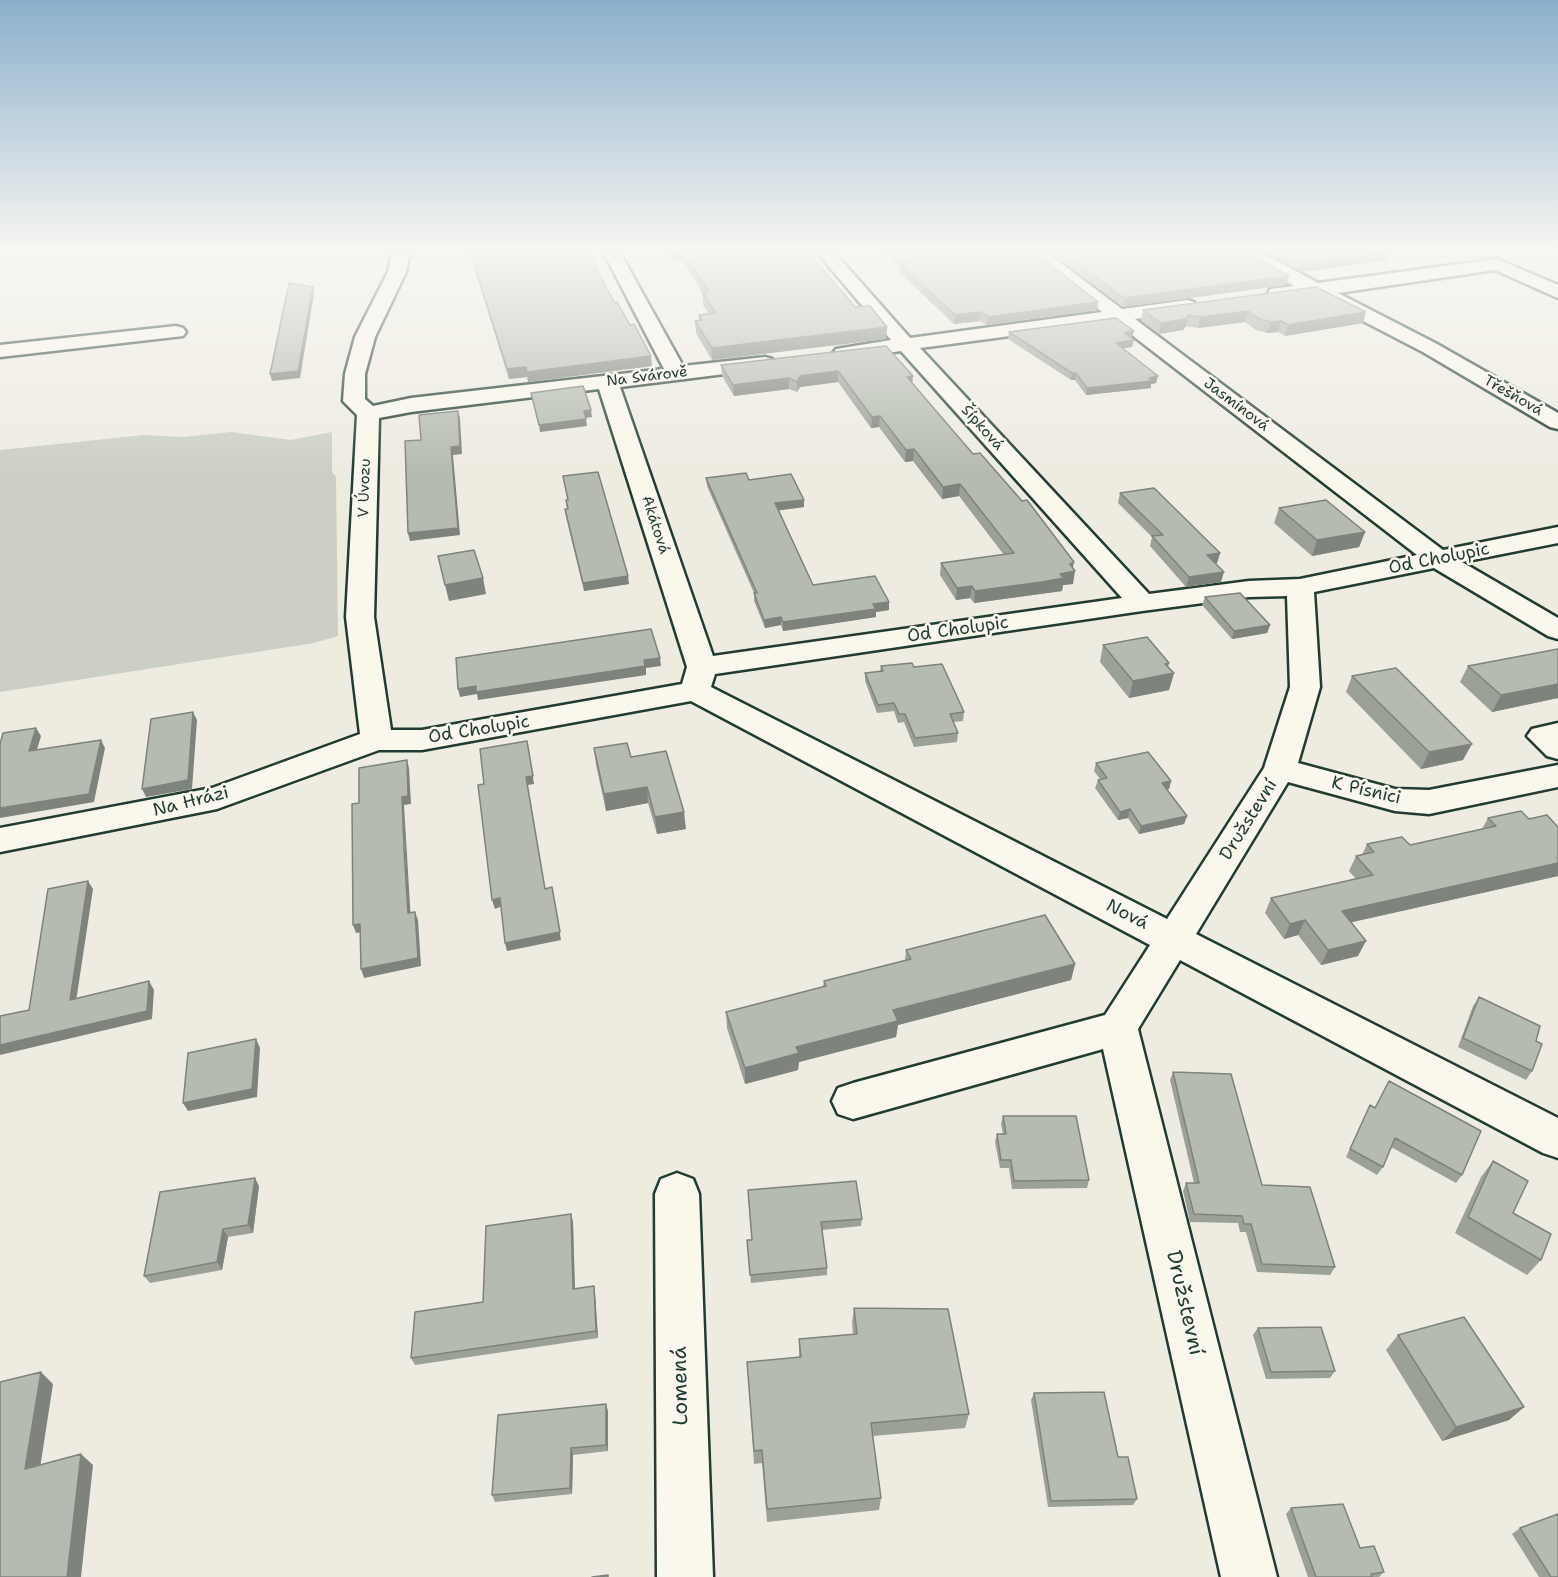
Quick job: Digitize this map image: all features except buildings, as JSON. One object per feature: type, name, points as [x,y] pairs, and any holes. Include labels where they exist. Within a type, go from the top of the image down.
[{"type":"street","points":[[368,413],[354,401],[355,374],[365,337],[371,325]]},
{"type":"street","points":[[650,325],[677,374]]},
{"type":"street","name":"Šípková","points":[[888,325],[1142,603]]},
{"type":"street","points":[[826,355],[1057,325]]},
{"type":"street","name":"Jasmínová","points":[[1131,325],[1438,559],[1558,630]]},
{"type":"street","name":"Třešňová","points":[[1385,325],[1558,422]]},
{"type":"street","points":[[0,351],[176,332]]},
{"type":"street","name":"Na Svárově","points":[[368,413],[411,405],[780,361]]},
{"type":"street","name":"Akátová","points":[[608,383],[699,679]]},
{"type":"street","name":"V Úvozu","points":[[368,413],[360,617],[374,709],[376,740]]},
{"type":"street","name":"Od Cholupic","points":[[376,740],[422,740],[699,679],[1142,603],[1249,589],[1300,586],[1558,535]]},
{"type":"street","name":"Družstevní","points":[[1249,1577],[1118,1028],[1280,769],[1305,687],[1300,586]]},
{"type":"street","name":"Nová","points":[[699,679],[1174,940],[1558,1139]]},
{"type":"street","points":[[1558,733],[1543,736],[1558,749]]},
{"type":"street","name":"Na Hrázi","points":[[0,840],[217,798],[376,740]]},
{"type":"street","name":"K Písnici","points":[[1280,769],[1395,800],[1429,802],[1558,776]]},
{"type":"street","points":[[853,1101],[1118,1028]]},
{"type":"street","name":"Lomená","points":[[677,1194],[685,1577]]},
{"type":"shaded area","points":[[231,432],[291,440],[332,432],[332,472],[336,477],[338,636],[314,643],[0,692],[0,450],[144,435],[183,437]]}]
